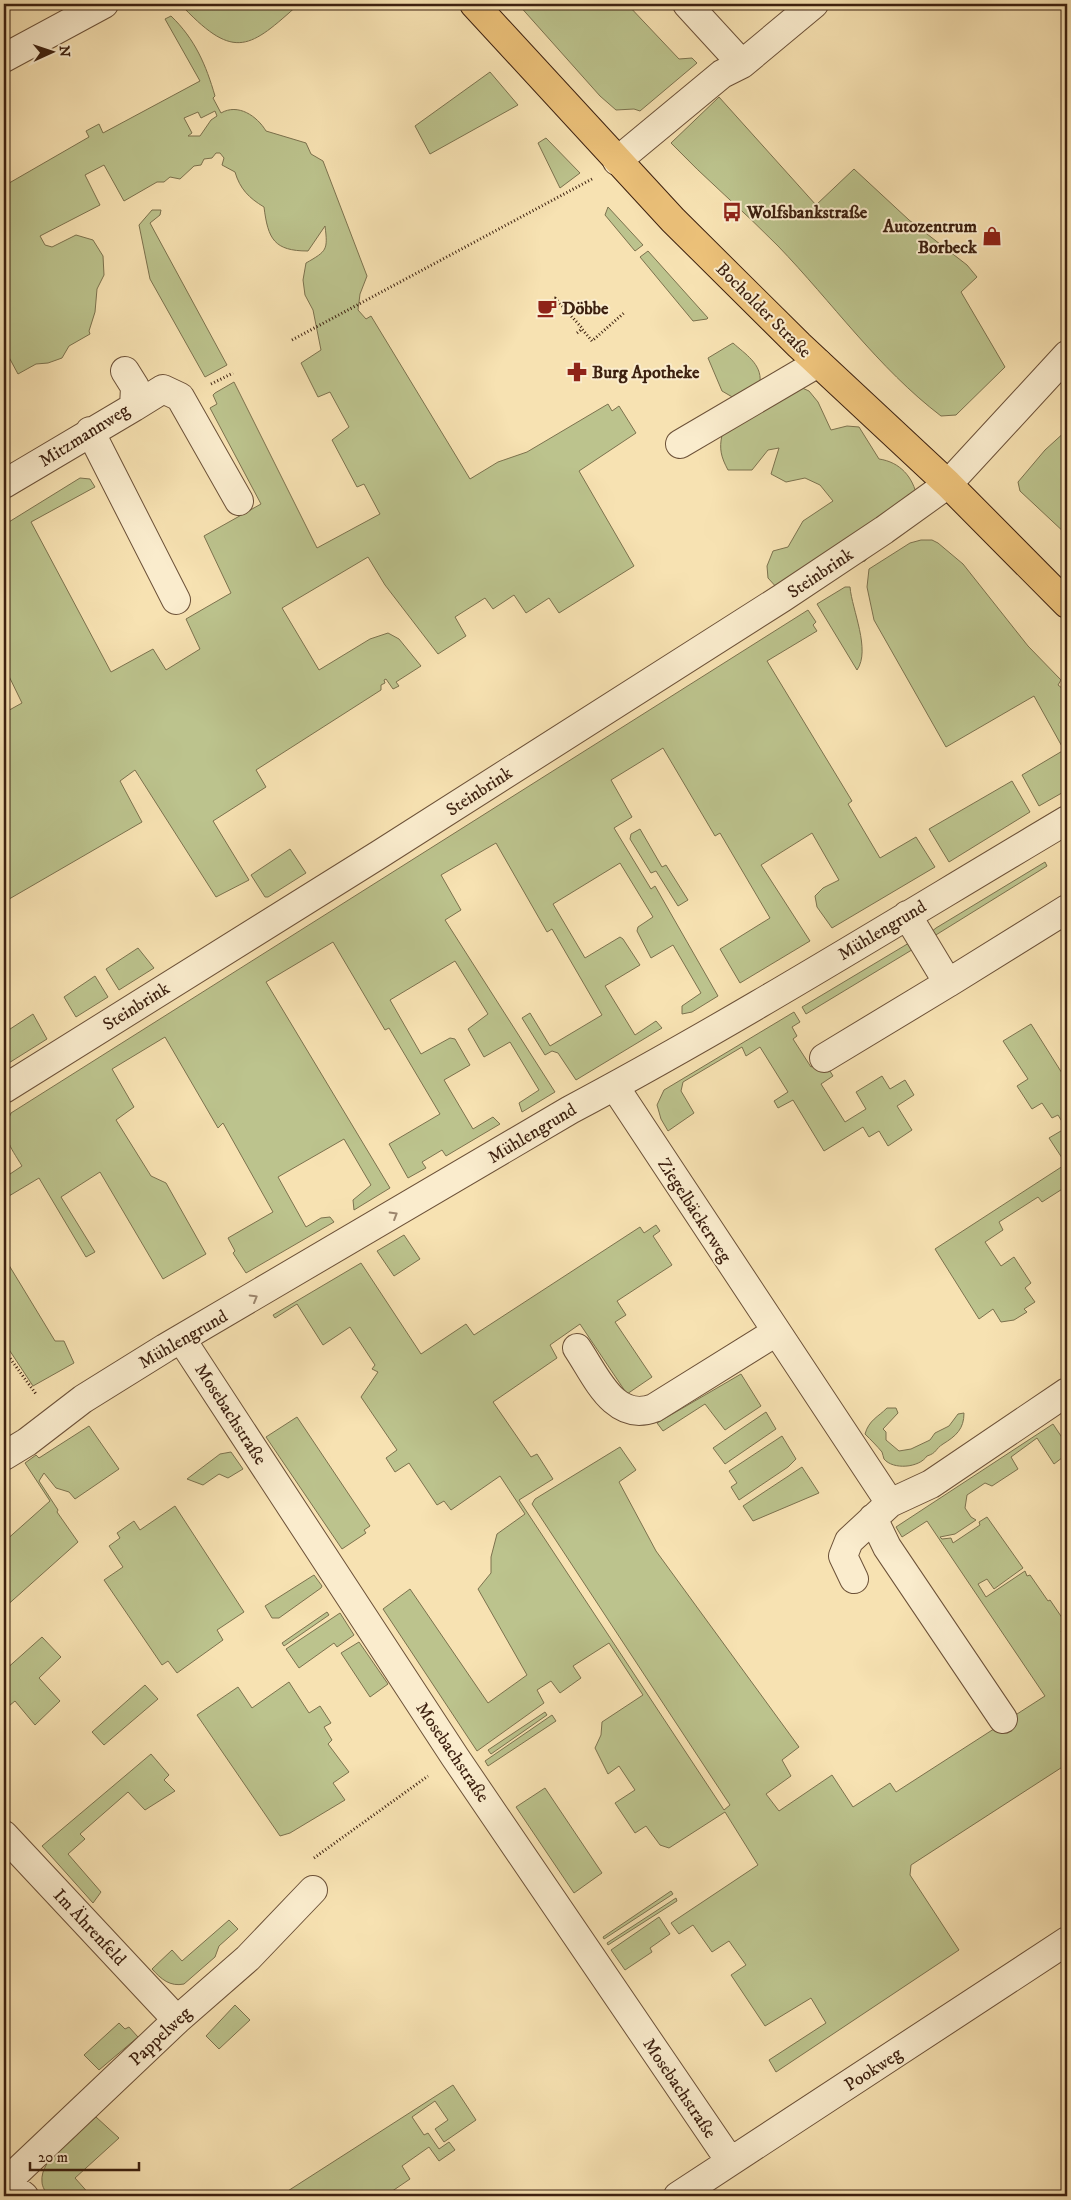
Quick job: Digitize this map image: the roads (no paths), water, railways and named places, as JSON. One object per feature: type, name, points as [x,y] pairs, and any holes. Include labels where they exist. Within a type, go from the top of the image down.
[{"type":"main road","name":"Bocholder Straße","points":[[474,4],[673,220],[818,363],[948,484],[1067,604]]},
{"type":"street","points":[[4,58],[104,4]]},
{"type":"street","points":[[687,4],[742,64]]},
{"type":"street","points":[[616,160],[722,74],[742,64],[814,4]]},
{"type":"street","points":[[948,484],[1067,355]]},
{"type":"street","points":[[680,444],[818,363]]},
{"type":"street","name":"Mitzmannweg","points":[[4,484],[90,431],[134,407],[135,387],[125,371]]},
{"type":"street","points":[[134,407],[163,389],[180,397],[239,501]]},
{"type":"street","points":[[90,431],[176,600]]},
{"type":"street","name":"Steinbrink","points":[[4,1089],[380,854],[774,603],[884,530],[948,484]]},
{"type":"street","name":"Mühlengrund","points":[[4,1456],[27,1442],[62,1414],[158,1353],[570,1110],[615,1088],[1067,820]]},
{"type":"street","points":[[824,1058],[1067,909]]},
{"type":"street","points":[[908,915],[948,983]]},
{"type":"street","name":"Ziegelbäckerweg","points":[[615,1088],[776,1332],[881,1510],[887,1547],[1002,1719]]},
{"type":"street","points":[[578,1348],[616,1404],[628,1410],[642,1412],[654,1408],[776,1332]]},
{"type":"street","name":"Mosebachstraße","points":[[182,1340],[455,1757],[730,2161]]},
{"type":"street","points":[[854,1579],[844,1562],[845,1548],[849,1541],[881,1510],[931,1484],[1067,1392]]},
{"type":"street","name":"Im Ährenfeld","points":[[4,1834],[177,2020]]},
{"type":"street","name":"Pappelweg","points":[[11,2188],[177,2020],[248,1958],[313,1890]]},
{"type":"street","name":"Pookweg","points":[[678,2196],[1067,1941]]},
{"type":"place","name":"Wolfsbankstraße","points":[[732,212]]},
{"type":"place","name":"Autozentrum Borbeck","points":[[992,236]]},
{"type":"place","name":"Döbbe","points":[[547,308]]},
{"type":"place","name":"Burg Apotheke","points":[[577,372]]}]
